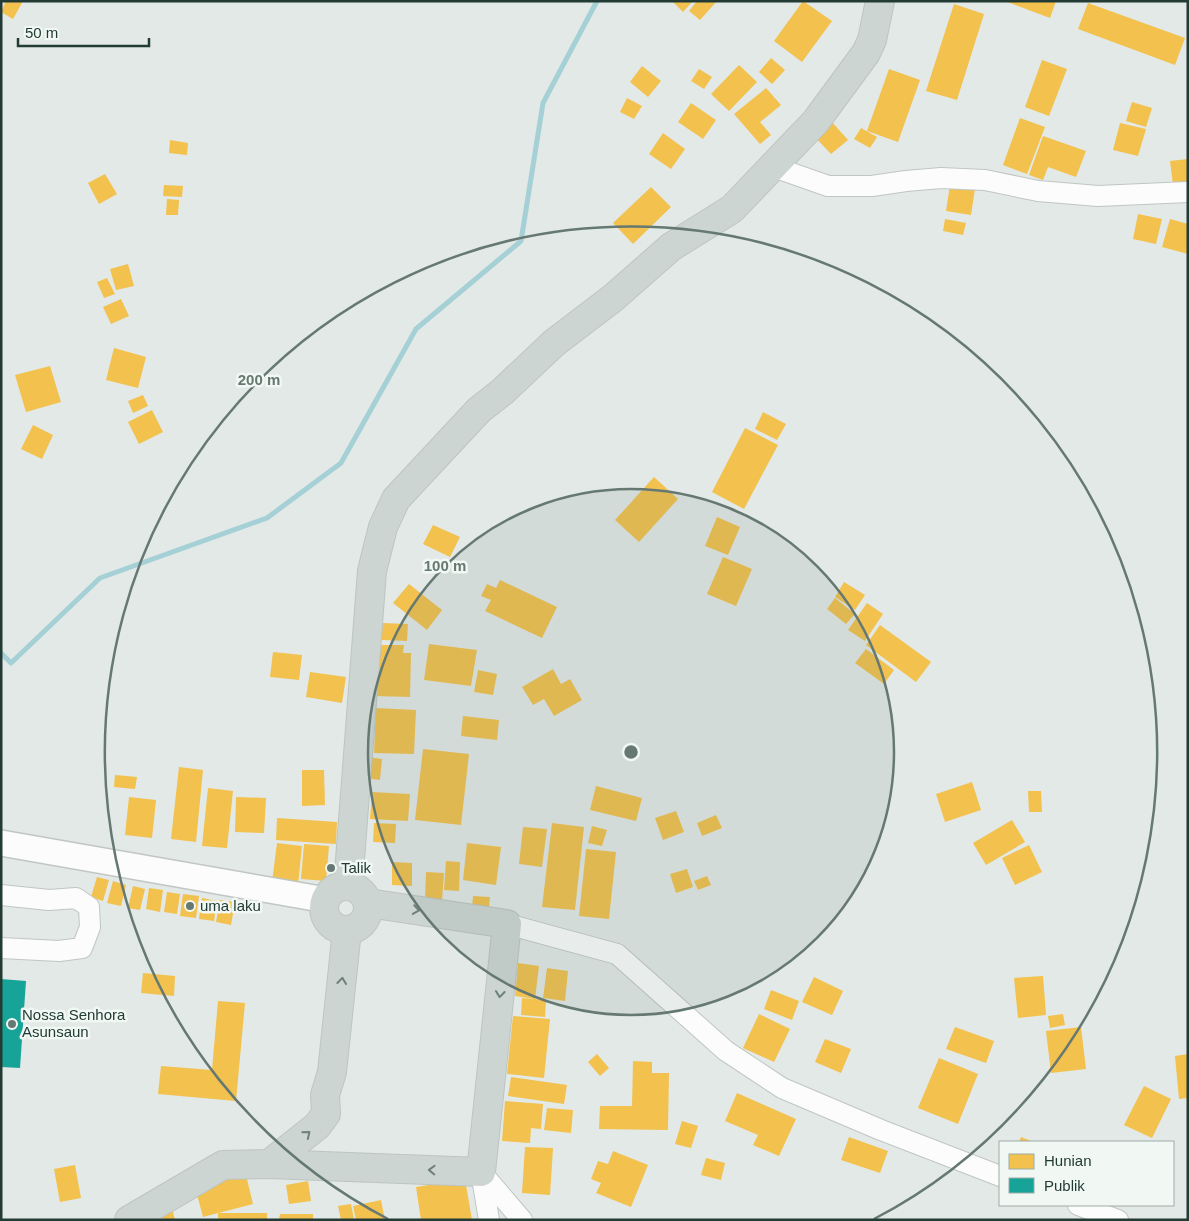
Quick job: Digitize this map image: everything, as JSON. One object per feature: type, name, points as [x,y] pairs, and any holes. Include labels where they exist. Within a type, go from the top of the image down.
[{"type":"main road","points":[[347,896],[372,571],[384,527],[396,499],[478,410],[502,392],[554,343],[613,298],[671,247],[732,209],[816,121],[866,53],[872,40],[880,1]]},
{"type":"main road","points":[[129,1220],[223,1165],[269,1164],[480,1172],[508,924],[347,896],[324,908],[331,924],[338,929],[355,929],[366,918],[368,911],[347,896]]},
{"type":"main road","points":[[269,1164],[317,1126],[326,1114],[325,1095],[332,1072],[347,930]]},
{"type":"street","points":[[771,166],[828,186],[872,186],[940,178],[985,180],[1038,190],[1098,196],[1188,192]]},
{"type":"street","points":[[1,843],[347,896]]},
{"type":"street","points":[[1,895],[49,900],[76,898],[89,907],[90,927],[82,948],[59,951],[1,948]]},
{"type":"street","points":[[508,924],[617,954],[726,1050],[782,1088],[881,1130],[999,1176]]},
{"type":"street","points":[[480,1172],[489,1220]]},
{"type":"street","points":[[480,1172],[522,1220]]},
{"type":"street","points":[[1081,1206],[1118,1220]]},
{"type":"building: Hunian","points":[[6,1],[23,1],[13,19],[1,12]]},
{"type":"building: Hunian","points":[[672,1],[693,1],[683,12]]},
{"type":"building: Hunian","points":[[697,1],[717,1],[700,20],[689,11]]},
{"type":"building: Hunian","points":[[803,1],[832,21],[802,62],[774,41]]},
{"type":"building: Hunian","points":[[1005,1],[1056,1],[1050,18]]},
{"type":"building: Hunian","points":[[1088,3],[1185,38],[1175,65],[1078,29]]},
{"type":"building: Hunian","points":[[954,4],[984,14],[957,100],[926,91]]},
{"type":"building: Hunian","points":[[771,58],[785,70],[772,84],[759,72]]},
{"type":"building: Hunian","points":[[1042,60],[1067,69],[1049,116],[1025,107]]},
{"type":"building: Hunian","points":[[739,65],[757,82],[729,111],[711,94]]},
{"type":"building: Hunian","points":[[642,66],[661,81],[648,97],[630,82]]},
{"type":"building: Hunian","points":[[699,69],[712,77],[704,89],[691,81]]},
{"type":"building: Hunian","points":[[889,69],[920,80],[898,142],[867,131]]},
{"type":"building: Hunian","points":[[766,88],[781,105],[760,122],[771,135],[760,144],[734,114]]},
{"type":"building: Hunian","points":[[627,98],[642,106],[634,119],[620,112]]},
{"type":"building: Hunian","points":[[1132,102],[1152,108],[1146,127],[1126,121]]},
{"type":"building: Hunian","points":[[691,103],[716,120],[703,139],[678,122]]},
{"type":"building: Hunian","points":[[1020,118],[1045,127],[1027,174],[1003,165]]},
{"type":"building: Hunian","points":[[831,121],[848,140],[831,154],[814,136]]},
{"type":"building: Hunian","points":[[1120,123],[1146,129],[1138,156],[1113,150]]},
{"type":"building: Hunian","points":[[861,128],[877,137],[870,148],[854,139]]},
{"type":"building: Hunian","points":[[663,133],[685,149],[671,169],[649,154]]},
{"type":"building: Hunian","points":[[1043,136],[1086,151],[1076,177],[1048,167],[1043,180],[1029,175]]},
{"type":"building: Hunian","points":[[170,140],[188,143],[187,155],[169,153]]},
{"type":"building: Hunian","points":[[1188,159],[1188,183],[1173,185],[1170,161]]},
{"type":"building: Hunian","points":[[105,174],[117,194],[99,204],[88,183]]},
{"type":"building: Hunian","points":[[164,185],[183,186],[182,197],[163,196]]},
{"type":"building: Hunian","points":[[950,185],[975,189],[971,215],[946,211]]},
{"type":"building: Hunian","points":[[651,187],[671,207],[633,244],[613,223]]},
{"type":"building: Hunian","points":[[167,199],[179,200],[178,215],[166,215]]},
{"type":"building: Hunian","points":[[1138,214],[1162,219],[1156,244],[1133,239]]},
{"type":"building: Hunian","points":[[945,219],[966,223],[963,235],[943,231]]},
{"type":"building: Hunian","points":[[1170,219],[1188,224],[1188,254],[1162,247]]},
{"type":"building: Hunian","points":[[128,264],[134,286],[116,290],[110,269]]},
{"type":"building: Hunian","points":[[107,278],[115,294],[104,298],[97,282]]},
{"type":"building: Hunian","points":[[121,299],[129,316],[111,324],[103,307]]},
{"type":"building: Hunian","points":[[114,348],[146,357],[138,388],[106,380]]},
{"type":"building: Hunian","points":[[50,366],[61,402],[26,412],[15,375]]},
{"type":"building: Hunian","points":[[143,395],[148,406],[133,413],[128,401]]},
{"type":"building: Hunian","points":[[152,410],[163,432],[139,444],[128,422]]},
{"type":"building: Hunian","points":[[763,412],[786,424],[777,440],[755,429]]},
{"type":"building: Hunian","points":[[33,425],[53,435],[42,459],[21,449]]},
{"type":"building: Hunian","points":[[745,428],[778,445],[744,509],[712,492]]},
{"type":"building: Hunian","points":[[654,477],[678,499],[639,542],[615,520]]},
{"type":"building: Hunian","points":[[717,517],[740,527],[728,555],[705,546]]},
{"type":"building: Hunian","points":[[433,525],[460,537],[450,557],[423,544]]},
{"type":"building: Hunian","points":[[723,557],[752,569],[736,606],[707,594]]},
{"type":"building: Hunian","points":[[500,580],[557,607],[542,638],[485,611],[491,600],[481,596],[487,584],[496,588]]},
{"type":"building: Hunian","points":[[844,582],[865,595],[855,610],[835,597]]},
{"type":"building: Hunian","points":[[409,584],[442,610],[427,630],[393,603]]},
{"type":"building: Hunian","points":[[835,598],[855,614],[846,624],[827,609]]},
{"type":"building: Hunian","points":[[867,603],[883,614],[865,641],[848,630]]},
{"type":"building: Hunian","points":[[382,623],[408,624],[407,641],[382,640]]},
{"type":"building: Hunian","points":[[880,625],[931,662],[916,682],[866,645]]},
{"type":"building: Hunian","points":[[429,644],[477,650],[471,686],[424,680]]},
{"type":"building: Hunian","points":[[381,645],[404,645],[403,653],[411,653],[410,697],[373,696],[374,652],[381,652]]},
{"type":"building: Hunian","points":[[866,649],[894,670],[884,684],[855,663]]},
{"type":"building: Hunian","points":[[273,652],[302,655],[299,680],[270,677]]},
{"type":"building: Hunian","points":[[553,669],[561,684],[570,679],[582,700],[554,716],[544,699],[533,705],[522,687]]},
{"type":"building: Hunian","points":[[478,670],[497,674],[493,695],[474,692]]},
{"type":"building: Hunian","points":[[310,672],[346,677],[342,703],[306,697]]},
{"type":"building: Hunian","points":[[376,708],[416,710],[414,754],[374,753]]},
{"type":"building: Hunian","points":[[463,716],[499,720],[497,740],[461,736]]},
{"type":"building: Hunian","points":[[423,749],[469,754],[461,825],[415,820]]},
{"type":"building: Hunian","points":[[368,757],[382,759],[380,780],[365,778]]},
{"type":"building: Hunian","points":[[179,767],[203,770],[196,842],[171,839]]},
{"type":"building: Hunian","points":[[302,770],[324,770],[325,805],[302,806]]},
{"type":"building: Hunian","points":[[115,775],[137,777],[135,789],[114,787]]},
{"type":"building: Hunian","points":[[972,782],[981,810],[945,822],[936,794]]},
{"type":"building: Hunian","points":[[596,786],[642,798],[636,821],[590,810]]},
{"type":"building: Hunian","points":[[208,788],[233,791],[227,848],[202,846]]},
{"type":"building: Hunian","points":[[1028,791],[1041,791],[1042,812],[1029,812]]},
{"type":"building: Hunian","points":[[372,792],[410,794],[408,821],[370,819]]},
{"type":"building: Hunian","points":[[129,797],[156,800],[152,838],[125,835]]},
{"type":"building: Hunian","points":[[236,797],[266,798],[264,833],[235,832]]},
{"type":"building: Hunian","points":[[676,811],[684,832],[663,840],[655,818]]},
{"type":"building: Hunian","points":[[716,815],[722,828],[702,836],[697,823]]},
{"type":"building: Hunian","points":[[277,818],[337,822],[336,844],[276,840]]},
{"type":"building: Hunian","points":[[1012,820],[1025,842],[986,865],[973,843]]},
{"type":"building: Hunian","points":[[374,823],[396,824],[395,843],[373,842]]},
{"type":"building: Hunian","points":[[552,823],[584,827],[575,910],[542,907]]},
{"type":"building: Hunian","points":[[592,826],[607,830],[602,846],[588,843]]},
{"type":"building: Hunian","points":[[523,827],[547,829],[542,867],[519,864]]},
{"type":"building: Hunian","points":[[277,843],[302,846],[298,885],[272,882]]},
{"type":"building: Hunian","points":[[467,843],[501,847],[496,885],[463,880]]},
{"type":"building: Hunian","points":[[304,844],[329,846],[326,881],[301,879]]},
{"type":"building: Hunian","points":[[1029,845],[1042,872],[1015,885],[1002,858]]},
{"type":"building: Hunian","points":[[586,849],[616,852],[609,919],[579,916]]},
{"type":"building: Hunian","points":[[446,861],[460,862],[459,891],[444,890]]},
{"type":"building: Hunian","points":[[392,862],[412,863],[412,886],[392,885]]},
{"type":"building: Hunian","points":[[687,869],[693,887],[676,893],[670,874]]},
{"type":"building: Hunian","points":[[426,872],[444,873],[442,901],[425,900]]},
{"type":"building: Hunian","points":[[707,876],[711,885],[698,890],[694,881]]},
{"type":"building: Hunian","points":[[97,877],[109,880],[103,901],[91,897]]},
{"type":"building: Hunian","points":[[113,881],[126,885],[121,906],[107,903]]},
{"type":"building: Hunian","points":[[133,886],[145,889],[140,910],[128,908]]},
{"type":"building: Hunian","name":"uma laku","points":[[149,888],[163,890],[160,912],[146,909]]},
{"type":"building: Hunian","name":"uma laku","points":[[167,892],[180,894],[177,914],[164,912]]},
{"type":"building: Hunian","name":"uma laku","points":[[183,894],[199,896],[196,918],[180,916]]},
{"type":"building: Hunian","points":[[473,896],[490,897],[489,908],[472,907]]},
{"type":"building: Hunian","name":"uma laku","points":[[202,898],[217,901],[214,921],[199,919]]},
{"type":"building: Hunian","name":"uma laku","points":[[220,900],[235,902],[231,925],[216,922]]},
{"type":"building: Hunian","points":[[518,963],[539,966],[535,999],[515,996]]},
{"type":"building: Hunian","points":[[547,968],[568,971],[565,1001],[543,998]]},
{"type":"building: Hunian","points":[[143,973],[175,976],[174,996],[141,993]]},
{"type":"building: Hunian","points":[[1043,976],[1046,1015],[1018,1018],[1014,978]]},
{"type":"building: Hunian","points":[[814,977],[843,991],[832,1015],[802,1002]]},
{"type":"building: Hunian","points":[[771,990],[799,1001],[792,1020],[764,1009]]},
{"type":"building: Hunian","points":[[522,998],[546,1000],[545,1017],[521,1015]]},
{"type":"building: Hunian","points":[[218,1001],[245,1003],[236,1101],[158,1094],[161,1066],[212,1070]]},
{"type":"building: Hunian","points":[[759,1014],[790,1029],[774,1062],[743,1048]]},
{"type":"building: Hunian","points":[[1063,1014],[1065,1025],[1050,1028],[1048,1016]]},
{"type":"building: Hunian","points":[[513,1016],[550,1019],[544,1078],[507,1074]]},
{"type":"building: Hunian","points":[[955,1027],[994,1041],[986,1063],[946,1049]]},
{"type":"building: Hunian","points":[[1081,1027],[1086,1069],[1051,1073],[1046,1031]]},
{"type":"building: Hunian","points":[[825,1039],[851,1049],[841,1073],[815,1062]]},
{"type":"building: Hunian","points":[[597,1054],[609,1068],[600,1076],[588,1062]]},
{"type":"building: Hunian","points":[[1188,1054],[1188,1098],[1179,1099],[1175,1056]]},
{"type":"building: Hunian","points":[[939,1058],[978,1074],[958,1124],[918,1108]]},
{"type":"building: Hunian","points":[[633,1061],[652,1062],[652,1073],[669,1073],[668,1130],[599,1129],[600,1106],[632,1106]]},
{"type":"building: Hunian","points":[[511,1077],[567,1085],[564,1104],[508,1096]]},
{"type":"building: Hunian","points":[[1144,1086],[1171,1099],[1152,1138],[1124,1125]]},
{"type":"building: Hunian","points":[[737,1093],[796,1119],[779,1156],[753,1145],[758,1135],[725,1121]]},
{"type":"building: Hunian","points":[[505,1101],[543,1104],[541,1129],[531,1128],[530,1143],[502,1141]]},
{"type":"building: Hunian","points":[[547,1108],[573,1110],[571,1133],[544,1130]]},
{"type":"building: Hunian","points":[[682,1121],[698,1126],[691,1148],[675,1144]]},
{"type":"building: Hunian","points":[[849,1137],[888,1151],[880,1173],[841,1160]]},
{"type":"building: Hunian","points":[[1021,1137],[1031,1141],[1019,1141]]},
{"type":"building: Hunian","points":[[525,1147],[553,1148],[550,1195],[522,1193]]},
{"type":"building: Hunian","points":[[613,1151],[648,1165],[631,1207],[596,1193],[601,1183],[591,1179],[598,1161],[608,1164]]},
{"type":"building: Hunian","points":[[706,1158],[725,1163],[721,1180],[701,1175]]},
{"type":"building: Hunian","points":[[75,1165],[81,1198],[60,1202],[54,1169]]},
{"type":"building: Hunian","points":[[246,1175],[253,1204],[203,1217],[195,1187]]},
{"type":"building: Hunian","points":[[465,1179],[472,1220],[421,1220],[416,1187]]},
{"type":"building: Hunian","points":[[308,1181],[311,1201],[289,1204],[286,1185]]},
{"type":"building: Hunian","points":[[170,1200],[175,1220],[163,1220],[158,1203]]},
{"type":"building: Hunian","points":[[381,1200],[385,1220],[356,1220],[353,1206]]},
{"type":"building: Hunian","points":[[351,1204],[354,1220],[341,1220],[338,1206]]},
{"type":"building: Hunian","points":[[218,1213],[267,1213],[267,1220],[218,1220]]},
{"type":"building: Hunian","points":[[280,1214],[313,1214],[313,1220],[279,1220]]},
{"type":"building: Publik","name":"Nossa Senhora Asunsaun","points":[[1,979],[26,981],[20,1068],[1,1067]]},
{"type":"waterway","points":[[1,653],[11,663],[100,578],[267,518],[341,463],[416,329],[521,241],[543,103],[597,1]]},
{"type":"place","name":"Talik","points":[[331,868]]},
{"type":"place","name":"uma laku","points":[[190,906]]},
{"type":"place","name":"Nossa Senhora Asunsaun","points":[[12,1024]]}]
